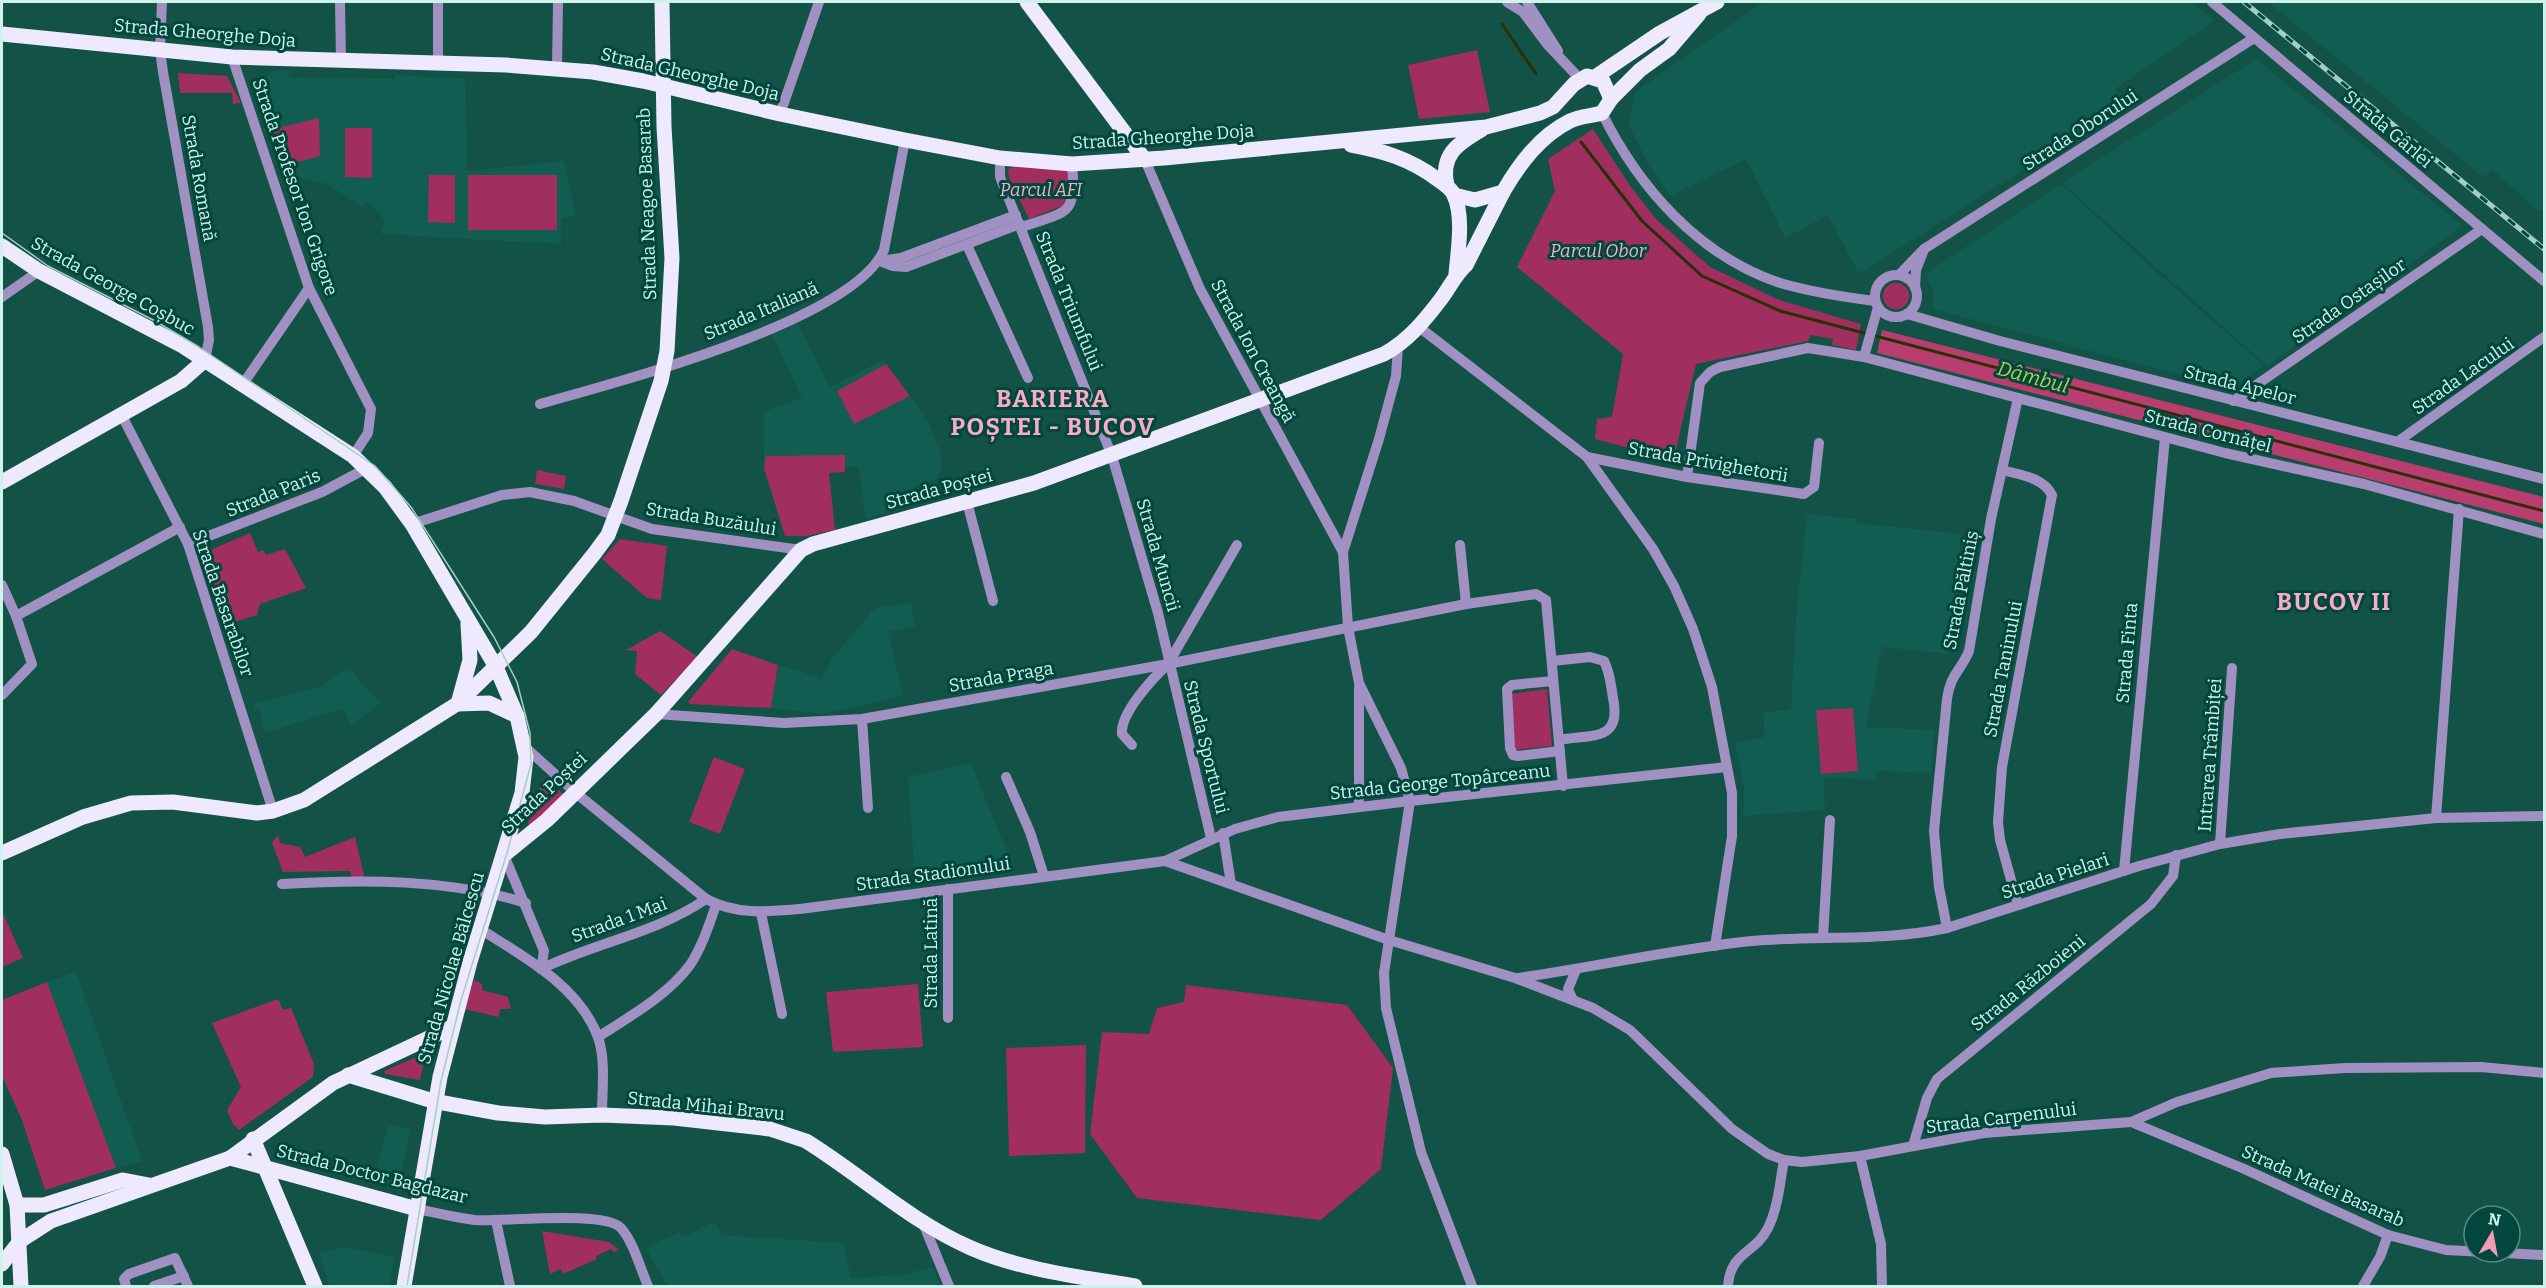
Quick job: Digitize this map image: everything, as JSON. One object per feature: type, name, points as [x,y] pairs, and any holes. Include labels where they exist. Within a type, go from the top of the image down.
[{"type":"main road","name":"Strada Neagoe Basarab","points":[[273,811],[327,788],[457,704],[542,619],[608,535],[664,368],[670,315],[672,258],[662,85],[662,2]]},
{"type":"main road","points":[[1027,2],[1145,160]]},
{"type":"main road","points":[[1602,113],[1611,99],[1640,70],[1669,49],[1699,14],[1717,2]]},
{"type":"main road","name":"Strada Gheorghe Doja","points":[[2,34],[232,57],[557,68],[662,85],[780,114],[1000,158],[1072,164],[1145,160],[1486,127],[1540,113],[1553,107],[1587,78],[1660,33],[1699,14]]},
{"type":"main road","points":[[1587,78],[1603,81],[1611,99]]},
{"type":"main road","name":"Strada Poștei","points":[[504,855],[522,843],[576,793],[656,714],[801,550],[813,544],[967,502],[1112,456],[1259,399],[1368,361],[1398,346],[1419,327],[1456,274],[1472,258],[1503,192],[1521,162],[1542,141],[1570,121],[1602,113]]},
{"type":"main road","name":"Strada Gheorghe Doja","points":[[1450,190],[1445,164],[1452,150],[1486,127]]},
{"type":"main road","name":"Strada Gheorghe Doja","points":[[1331,141],[1399,156],[1421,167],[1450,190]]},
{"type":"main road","points":[[1450,190],[1475,200],[1503,192]]},
{"type":"main road","name":"Strada Poștei","points":[[1450,190],[1458,237],[1456,274]]},
{"type":"main road","name":"Strada George Coșbuc","points":[[2,246],[39,271],[167,337],[206,360],[368,468]]},
{"type":"main road","points":[[2,482],[181,381],[206,360]]},
{"type":"main road","name":"Strada Nicolae Bălcescu","points":[[368,468],[412,524],[496,667],[517,716],[525,747],[522,793],[452,1027],[436,1102],[404,1287]]},
{"type":"main road","points":[[468,621],[470,660],[463,692],[457,704],[489,703],[517,716]]},
{"type":"main road","points":[[2,853],[83,817],[131,803],[173,802],[257,813],[273,811]]},
{"type":"main road","points":[[2,1264],[20,1241],[51,1221],[231,1158],[253,1139],[348,1075],[452,1027]]},
{"type":"main road","name":"Strada Mihai Bravu","points":[[348,1075],[436,1102],[522,1116],[602,1115],[683,1119],[785,1132],[806,1141],[844,1165],[953,1239],[992,1255],[1135,1287]]},
{"type":"main road","points":[[253,1139],[315,1287]]},
{"type":"main road","points":[[2,1154],[17,1205],[21,1280]]},
{"type":"main road","name":"Strada Doctor Bagdazar","points":[[231,1158],[417,1209]]},
{"type":"main road","points":[[17,1205],[44,1205],[123,1180],[152,1185]]},
{"type":"street","name":"Strada Romană","points":[[162,2],[160,50],[208,327],[206,360]]},
{"type":"street","points":[[340,2],[341,61]]},
{"type":"street","points":[[438,2],[438,64]]},
{"type":"street","points":[[557,68],[558,2]]},
{"type":"street","points":[[780,114],[819,2]]},
{"type":"street","points":[[1507,2],[1523,12],[1547,44],[1587,78]]},
{"type":"street","points":[[1527,2],[1562,59]]},
{"type":"street","name":"Strada Gârlei","points":[[2212,2],[2544,281]]},
{"type":"street","name":"Strada Oborului","points":[[1899,274],[1924,249],[2254,38]]},
{"type":"street","name":"Strada Profesor Ion Grigore","points":[[232,57],[309,288],[371,409],[368,433],[353,456]]},
{"type":"street","points":[[1602,113],[1618,144],[1650,190],[1676,219],[1737,263],[1778,282],[1876,304],[1894,317],[1907,314],[1916,302]]},
{"type":"street","name":"Strada Italiană","points":[[540,404],[664,368],[797,317],[858,282],[880,261],[890,227],[905,140]]},
{"type":"street","name":"Strada Triumfului","points":[[1000,158],[1000,177],[1112,456]]},
{"type":"street","name":"Strada Ion Creangă","points":[[1145,160],[1200,289],[1343,552]]},
{"type":"street","points":[[880,261],[902,258],[1069,208],[1074,200],[1072,164]]},
{"type":"street","points":[[880,261],[906,267],[968,245],[1019,222]]},
{"type":"street","name":"Strada Ostașilor","points":[[2233,400],[2482,229]]},
{"type":"street","points":[[968,245],[1028,378]]},
{"type":"street","points":[[1924,249],[1916,270],[1916,302],[1929,322]]},
{"type":"street","points":[[2,297],[39,271]]},
{"type":"street","points":[[1853,298],[1876,287],[1887,276],[1899,274],[1912,281],[1916,288]]},
{"type":"street","points":[[1865,355],[1874,322],[1876,287]]},
{"type":"street","points":[[243,384],[309,288]]},
{"type":"street","name":"Strada Apelor","points":[[1907,314],[1929,322],[2400,440],[2544,479]]},
{"type":"street","points":[[1419,327],[1587,457],[1653,549],[1674,586],[1693,629],[1712,687],[1733,804],[1732,836],[1715,946]]},
{"type":"street","name":"Strada Lacului","points":[[2400,440],[2544,338]]},
{"type":"street","points":[[1359,807],[1359,683],[1348,627],[1343,552],[1379,439],[1396,376],[1398,346]]},
{"type":"street","name":"Strada Cornățel","points":[[1687,477],[1700,383],[1710,372],[1720,367],[1808,348],[1865,355],[2165,438],[2458,509],[2544,534]]},
{"type":"street","name":"Strada Păltiniș","points":[[1947,928],[1939,887],[1934,831],[1946,710],[1951,678],[1964,662],[1969,651],[1991,519],[2018,398]]},
{"type":"street","name":"Strada Basarabilor","points":[[121,414],[188,544],[273,811]]},
{"type":"street","name":"Strada Finta","points":[[2124,871],[2165,438]]},
{"type":"street","name":"Strada Privighetorii","points":[[1587,457],[1687,477],[1804,494],[1814,487],[1819,443]]},
{"type":"street","name":"Strada Muncii","points":[[1112,456],[1158,613],[1168,664]]},
{"type":"street","name":"Strada Paris","points":[[188,544],[322,492],[368,468]]},
{"type":"street","name":"Strada Taninului","points":[[2002,470],[2041,482],[2052,495],[2002,767],[1998,822],[2000,840],[2018,905]]},
{"type":"street","name":"Strada Buzăului","points":[[412,524],[515,492],[549,494],[668,532],[801,550]]},
{"type":"street","points":[[967,502],[993,601]]},
{"type":"street","points":[[2436,818],[2458,509]]},
{"type":"street","points":[[16,616],[180,527]]},
{"type":"street","points":[[1132,746],[1122,735],[1123,722],[1152,680],[1168,664],[1237,545]]},
{"type":"street","points":[[1460,545],[1466,604]]},
{"type":"street","points":[[2,585],[16,616],[32,664],[2,695]]},
{"type":"street","name":"Strada Praga","points":[[656,714],[784,723],[862,719],[1168,664],[1466,604],[1528,594],[1542,595],[1546,600],[1552,661]]},
{"type":"street","points":[[1553,681],[1512,685],[1507,689],[1509,748],[1513,755],[1518,756],[1559,745],[1608,731],[1616,721],[1616,711],[1604,661],[1590,657],[1552,661],[1553,681],[1559,745],[1563,786]]},
{"type":"street","name":"Strada Sportului","points":[[1168,664],[1211,838]]},
{"type":"street","name":"Intrarea Trâmbiței","points":[[2220,844],[2232,668]]},
{"type":"street","points":[[1359,683],[1401,768],[1410,801],[1384,973],[1384,999],[1432,1186],[1472,1287]]},
{"type":"street","points":[[862,719],[868,808]]},
{"type":"street","name":"Strada Stadionului","points":[[525,747],[576,793],[711,902],[761,913],[1165,861],[1389,940]]},
{"type":"street","name":"Strada George Topârceanu","points":[[1165,861],[1211,838],[1263,820],[1410,801],[1727,767]]},
{"type":"street","points":[[1006,777],[1034,841],[1044,876]]},
{"type":"street","name":"Strada Pielari","points":[[1389,940],[1515,978],[1715,946],[1823,938],[1881,938],[1947,928],[2176,855],[2220,844],[2280,834],[2436,818],[2544,816]]},
{"type":"street","points":[[1823,938],[1830,820]]},
{"type":"street","points":[[1223,833],[1232,884]]},
{"type":"street","points":[[504,855],[526,903],[544,951],[541,969]]},
{"type":"street","name":"Strada Războieni","points":[[1913,1146],[1927,1098],[1937,1079],[2151,904],[2173,876],[2176,855]]},
{"type":"street","points":[[282,884],[439,885],[492,893],[526,903]]},
{"type":"street","name":"Strada Latină","points":[[948,889],[948,1018]]},
{"type":"street","points":[[598,1037],[637,1011],[680,976],[698,950],[711,902]]},
{"type":"street","name":"Strada 1 Mai","points":[[541,969],[579,952],[711,902]]},
{"type":"street","points":[[761,913],[783,1014]]},
{"type":"street","points":[[480,929],[541,969],[575,1002],[598,1037],[602,1115]]},
{"type":"street","points":[[1573,1000],[1568,989],[1576,970]]},
{"type":"street","name":"Strada Carpenului","points":[[1515,978],[1607,1015],[1630,1030],[1732,1130],[1768,1155],[1803,1162],[1860,1156],[1984,1133],[2131,1122],[2177,1102],[2271,1073],[2345,1068],[2481,1067],[2544,1073]]},
{"type":"street","name":"Strada Matei Basarab","points":[[2131,1122],[2242,1168],[2388,1235],[2446,1250],[2544,1255]]},
{"type":"street","points":[[1860,1156],[1881,1244],[1882,1287]]},
{"type":"street","points":[[1728,1287],[1733,1263],[1760,1241],[1769,1227],[1784,1160]]},
{"type":"street","name":"Strada Doctor Bagdazar","points":[[417,1209],[472,1220],[585,1218],[613,1222],[620,1227],[628,1240],[648,1287]]},
{"type":"street","points":[[922,1220],[949,1287]]},
{"type":"street","points":[[496,1221],[510,1287]]},
{"type":"street","points":[[2363,1287],[2380,1257],[2388,1235]]},
{"type":"street","points":[[126,1287],[124,1281],[127,1276],[176,1258],[186,1281],[154,1287]]},
{"type":"street","points":[[2,1269],[21,1280]]},
{"type":"shaded area","points":[[1763,2],[2192,2],[2214,21],[2115,89],[2125,105],[1859,274],[1828,215],[1785,238],[1746,159],[1670,196],[1650,167],[1629,125],[1635,94],[1642,87]]},
{"type":"shaded area","points":[[2268,2],[2544,2],[2544,209],[2539,212],[2493,170],[2483,177]]},
{"type":"shaded area","points":[[2256,59],[2463,226],[2267,366],[2062,183]]},
{"type":"shaded area","points":[[289,70],[289,77],[395,79],[395,75],[465,79],[467,171],[564,161],[576,215],[561,219],[561,244],[381,234],[385,221],[368,201],[363,207],[327,184],[287,175],[259,84],[272,71]]},
{"type":"shaded area","points":[[2061,184],[2163,278],[2265,366],[2233,386],[2218,385],[1933,309],[1934,293],[1926,275],[1929,271]]},
{"type":"shaded area","points":[[798,324],[830,387],[883,360],[915,402],[931,428],[940,452],[942,468],[937,478],[913,487],[916,503],[866,519],[858,467],[845,467],[845,472],[829,473],[806,536],[785,536],[764,468],[763,412],[802,398],[772,334]]},
{"type":"shaded area","points":[[1882,330],[2544,497],[2544,524],[1877,353]]},
{"type":"shaded area","points":[[1807,514],[1856,519],[1856,523],[1961,534],[1949,654],[1882,647],[1866,727],[1935,730],[1931,773],[1877,771],[1876,780],[1824,778],[1825,810],[1743,816],[1744,785],[1735,743],[1765,737],[1763,713],[1791,709],[1796,616]]},
{"type":"shaded area","points":[[911,603],[915,626],[888,632],[903,696],[823,714],[771,708],[778,665],[821,678],[834,656],[875,608]]},
{"type":"shaded area","points":[[348,667],[380,703],[351,726],[344,708],[265,733],[259,709],[255,710],[254,704],[322,686]]},
{"type":"shaded area","points":[[971,763],[1014,869],[915,879],[908,777]]},
{"type":"shaded area","points":[[76,972],[142,1161],[116,1168],[47,982]]},
{"type":"shaded area","points":[[388,1126],[411,1129],[398,1188],[373,1182]]},
{"type":"shaded area","points":[[714,1222],[722,1235],[843,1243],[851,1278],[902,1275],[932,1267],[940,1286],[667,1286],[646,1248],[679,1232],[683,1237]]},
{"type":"shaded area","points":[[346,1247],[394,1257],[390,1286],[329,1286],[319,1252]]},
{"type":"green space","points":[[1477,50],[1490,112],[1419,119],[1408,65]]},
{"type":"green space","points":[[178,73],[227,76],[241,103],[233,104],[232,93],[180,93]]},
{"type":"green space","points":[[319,118],[320,156],[284,166],[273,129]]},
{"type":"green space","points":[[345,128],[372,128],[372,178],[345,177]]},
{"type":"green space","name":"Parcul Obor","points":[[1593,129],[1631,187],[1656,219],[1710,267],[1779,300],[1861,324],[1856,350],[1832,345],[1833,339],[1811,335],[1808,341],[1696,364],[1675,453],[1663,457],[1595,439],[1597,419],[1612,417],[1623,354],[1517,267],[1555,191],[1548,159]]},
{"type":"green space","name":"Parcul AFI","points":[[1017,166],[1069,168],[1071,190],[1067,204],[1029,219],[1009,178],[1008,169]]},
{"type":"green space","points":[[429,175],[455,175],[455,223],[428,222]]},
{"type":"green space","points":[[468,175],[557,175],[557,230],[468,230]]},
{"type":"green space","points":[[1896,283],[1905,287],[1909,296],[1905,305],[1896,309],[1887,305],[1883,296],[1887,287]]},
{"type":"green space","points":[[886,364],[910,396],[854,424],[837,391]]},
{"type":"green space","points":[[845,455],[845,472],[829,473],[835,530],[806,536],[785,536],[764,468],[766,456]]},
{"type":"green space","points":[[537,470],[566,476],[564,489],[535,484]]},
{"type":"green space","points":[[250,533],[258,552],[263,550],[266,555],[285,549],[306,588],[260,604],[257,615],[228,624],[206,560],[210,550]]},
{"type":"green space","points":[[620,539],[667,546],[661,600],[647,598],[602,559]]},
{"type":"green space","points":[[660,631],[698,657],[661,695],[635,674],[637,651],[626,650]]},
{"type":"green space","points":[[732,649],[778,665],[771,708],[690,704],[688,702]]},
{"type":"green space","points":[[1547,689],[1552,746],[1515,750],[1510,694]]},
{"type":"green space","points":[[1853,708],[1858,771],[1821,774],[1816,710]]},
{"type":"green space","points":[[714,757],[745,769],[720,834],[689,822]]},
{"type":"green space","points":[[543,779],[565,795],[529,826],[528,823]]},
{"type":"green space","points":[[278,835],[280,843],[300,847],[305,857],[355,837],[363,878],[351,877],[350,871],[283,872],[272,843]]},
{"type":"green space","points":[[2,911],[23,958],[2,967]]},
{"type":"green space","points":[[474,980],[482,984],[482,990],[508,997],[511,1009],[500,1009],[499,1017],[464,1009]]},
{"type":"green space","points":[[47,982],[116,1168],[45,1190],[22,1120],[2,1076],[2,1000]]},
{"type":"green space","points":[[918,984],[923,1047],[833,1052],[826,992]]},
{"type":"green space","points":[[1186,985],[1347,1005],[1393,1068],[1381,1169],[1321,1220],[1137,1198],[1090,1134],[1102,1032],[1149,1034],[1157,1008],[1184,1002]]},
{"type":"green space","points":[[278,999],[283,1010],[291,1008],[314,1064],[313,1077],[239,1130],[233,1124],[227,1110],[241,1087],[212,1023]]},
{"type":"green space","points":[[1086,1045],[1085,1153],[1009,1156],[1006,1048]]},
{"type":"green space","points":[[426,1053],[420,1080],[385,1074],[384,1071]]},
{"type":"green space","points":[[542,1231],[609,1242],[619,1250],[614,1252],[611,1249],[596,1256],[597,1259],[563,1274],[561,1269],[550,1274]]},
{"type":"waterway","name":"Dâmbul","points":[[1502,24],[1536,74]]},
{"type":"waterway","name":"Dâmbul","points":[[1581,142],[1642,221],[1702,276],[1780,311],[2544,511]]},
{"type":"tram line","points":[[2,233],[48,266],[155,321],[199,347],[375,466],[411,507],[494,637],[517,682],[530,733],[531,764],[507,853],[461,1000],[441,1081],[407,1286]]},
{"type":"railway","points":[[2244,2],[2544,249]]},
{"type":"district","name":"BARIERA POȘTEI - BUCOV","points":[[1053,413]]},
{"type":"district","name":"BUCOV II","points":[[2334,602]]}]
